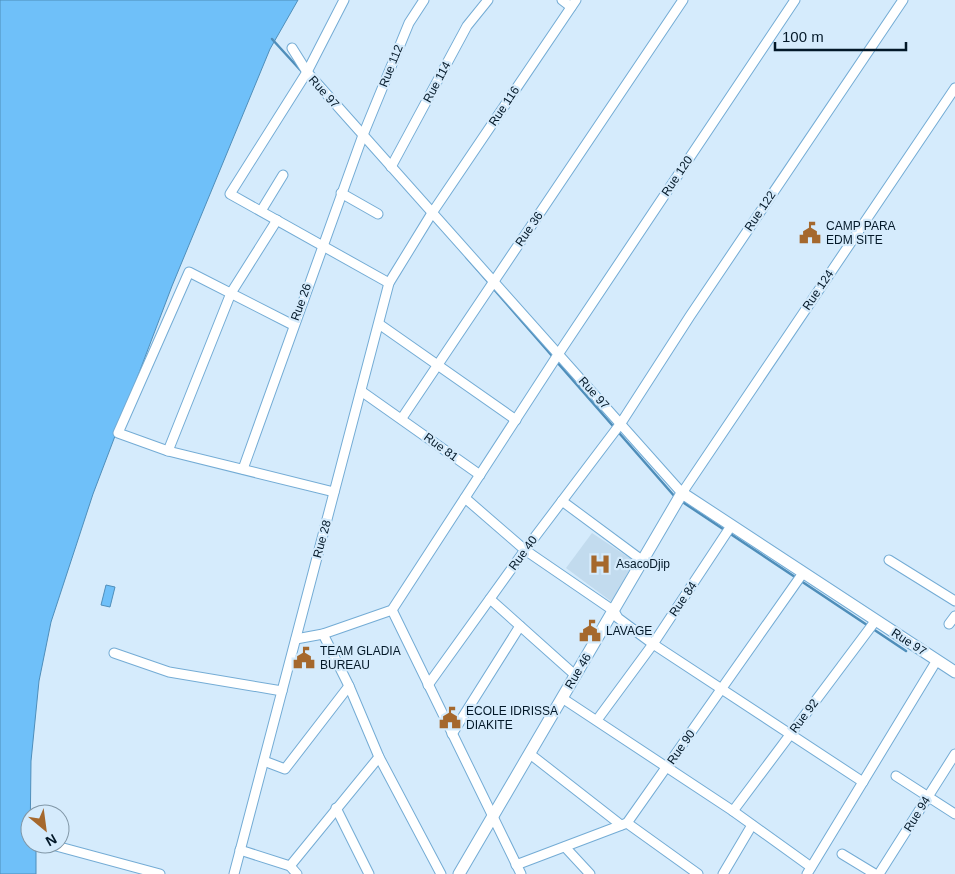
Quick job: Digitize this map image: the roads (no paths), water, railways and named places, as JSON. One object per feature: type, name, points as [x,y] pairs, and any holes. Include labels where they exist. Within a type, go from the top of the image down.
[{"type":"street","points":[[344,0],[307,72],[230,194],[389,283]]},
{"type":"street","name":"Rue 112","points":[[362,135],[409,23],[424,0]]},
{"type":"street","name":"Rue 114","points":[[392,168],[467,26],[488,0]]},
{"type":"street","points":[[562,0],[574,3]]},
{"type":"street","name":"Rue 36","points":[[402,418],[683,0]]},
{"type":"street","name":"Rue 120","points":[[392,610],[558,353],[795,0]]},
{"type":"street","name":"Rue 122","points":[[621,423],[690,316],[902,0]]},
{"type":"street","name":"Rue 116","points":[[432,213],[574,3]]},
{"type":"street","name":"Rue 97","points":[[292,48],[307,72],[362,135],[682,493],[731,526],[800,578],[872,626],[937,660],[955,672]]},
{"type":"street","name":"Rue 124","points":[[682,493],[955,88]]},
{"type":"street","name":"Rue 26","points":[[243,469],[362,135]]},
{"type":"street","points":[[261,211],[283,175]]},
{"type":"street","points":[[341,193],[378,214]]},
{"type":"street","name":"Rue 28","points":[[234,874],[389,283],[432,213]]},
{"type":"street","points":[[168,451],[231,293],[277,220]]},
{"type":"street","points":[[293,325],[190,272],[118,433],[168,451],[334,492]]},
{"type":"street","points":[[378,324],[516,420]]},
{"type":"street","points":[[361,391],[402,418]]},
{"type":"street","name":"Rue 81","points":[[402,418],[480,475]]},
{"type":"street","name":"Rue 40","points":[[428,685],[525,550],[621,423]]},
{"type":"street","name":"Rue 46","points":[[459,874],[682,493]]},
{"type":"street","points":[[465,498],[525,550],[614,611],[618,618],[653,644],[863,782]]},
{"type":"street","points":[[562,501],[643,561]]},
{"type":"street","name":"Rue 84","points":[[598,720],[653,644],[731,526]]},
{"type":"street","points":[[889,560],[955,601]]},
{"type":"street","name":"Rue 90","points":[[624,824],[667,767],[800,578]]},
{"type":"street","points":[[490,599],[576,676]]},
{"type":"street","points":[[296,640],[323,634],[392,610],[521,874]]},
{"type":"street","points":[[949,624],[955,616]]},
{"type":"street","points":[[452,734],[520,626]]},
{"type":"street","name":"Rue 92","points":[[733,811],[872,626]]},
{"type":"street","points":[[323,634],[349,686],[379,757],[441,874]]},
{"type":"street","points":[[114,653],[169,672],[282,691]]},
{"type":"street","points":[[562,698],[733,811],[809,871],[937,660]]},
{"type":"street","points":[[264,761],[284,769],[349,686]]},
{"type":"street","points":[[530,754],[624,824],[698,874]]},
{"type":"street","name":"Rue 94","points":[[879,874],[955,754]]},
{"type":"street","points":[[290,866],[379,757]]},
{"type":"street","points":[[896,776],[955,814]]},
{"type":"street","points":[[336,808],[369,874]]},
{"type":"street","points":[[516,865],[624,824]]},
{"type":"street","points":[[723,874],[752,825]]},
{"type":"street","points":[[564,847],[590,874]]},
{"type":"street","points":[[70,850],[160,874]]},
{"type":"street","points":[[240,850],[290,866],[297,874]]},
{"type":"street","points":[[842,854],[875,874]]},
{"type":"water","points":[[0,0],[298,0],[270,49],[172,286],[93,494],[51,622],[39,681],[31,761],[30,804],[20,804],[20,854],[36,854],[36,874],[0,874]]},
{"type":"water","points":[[106,585],[115,587],[110,607],[101,605]]},
{"type":"waterway","points":[[272,39],[303,73]]},
{"type":"waterway","points":[[466,257],[489,283]]},
{"type":"waterway","points":[[492,287],[553,357]]},
{"type":"waterway","points":[[556,361],[676,498]]},
{"type":"waterway","points":[[681,501],[906,651]]},
{"type":"place","name":"CAMP PARA EDM SITE","points":[[810,233]]},
{"type":"place","name":"AsacoDjip","points":[[600,564]]},
{"type":"place","name":"LAVAGE","points":[[590,631]]},
{"type":"place","name":"TEAM GLADIA BUREAU","points":[[304,658]]},
{"type":"place","name":"ECOLE IDRISSA DIAKITE","points":[[450,718]]}]
